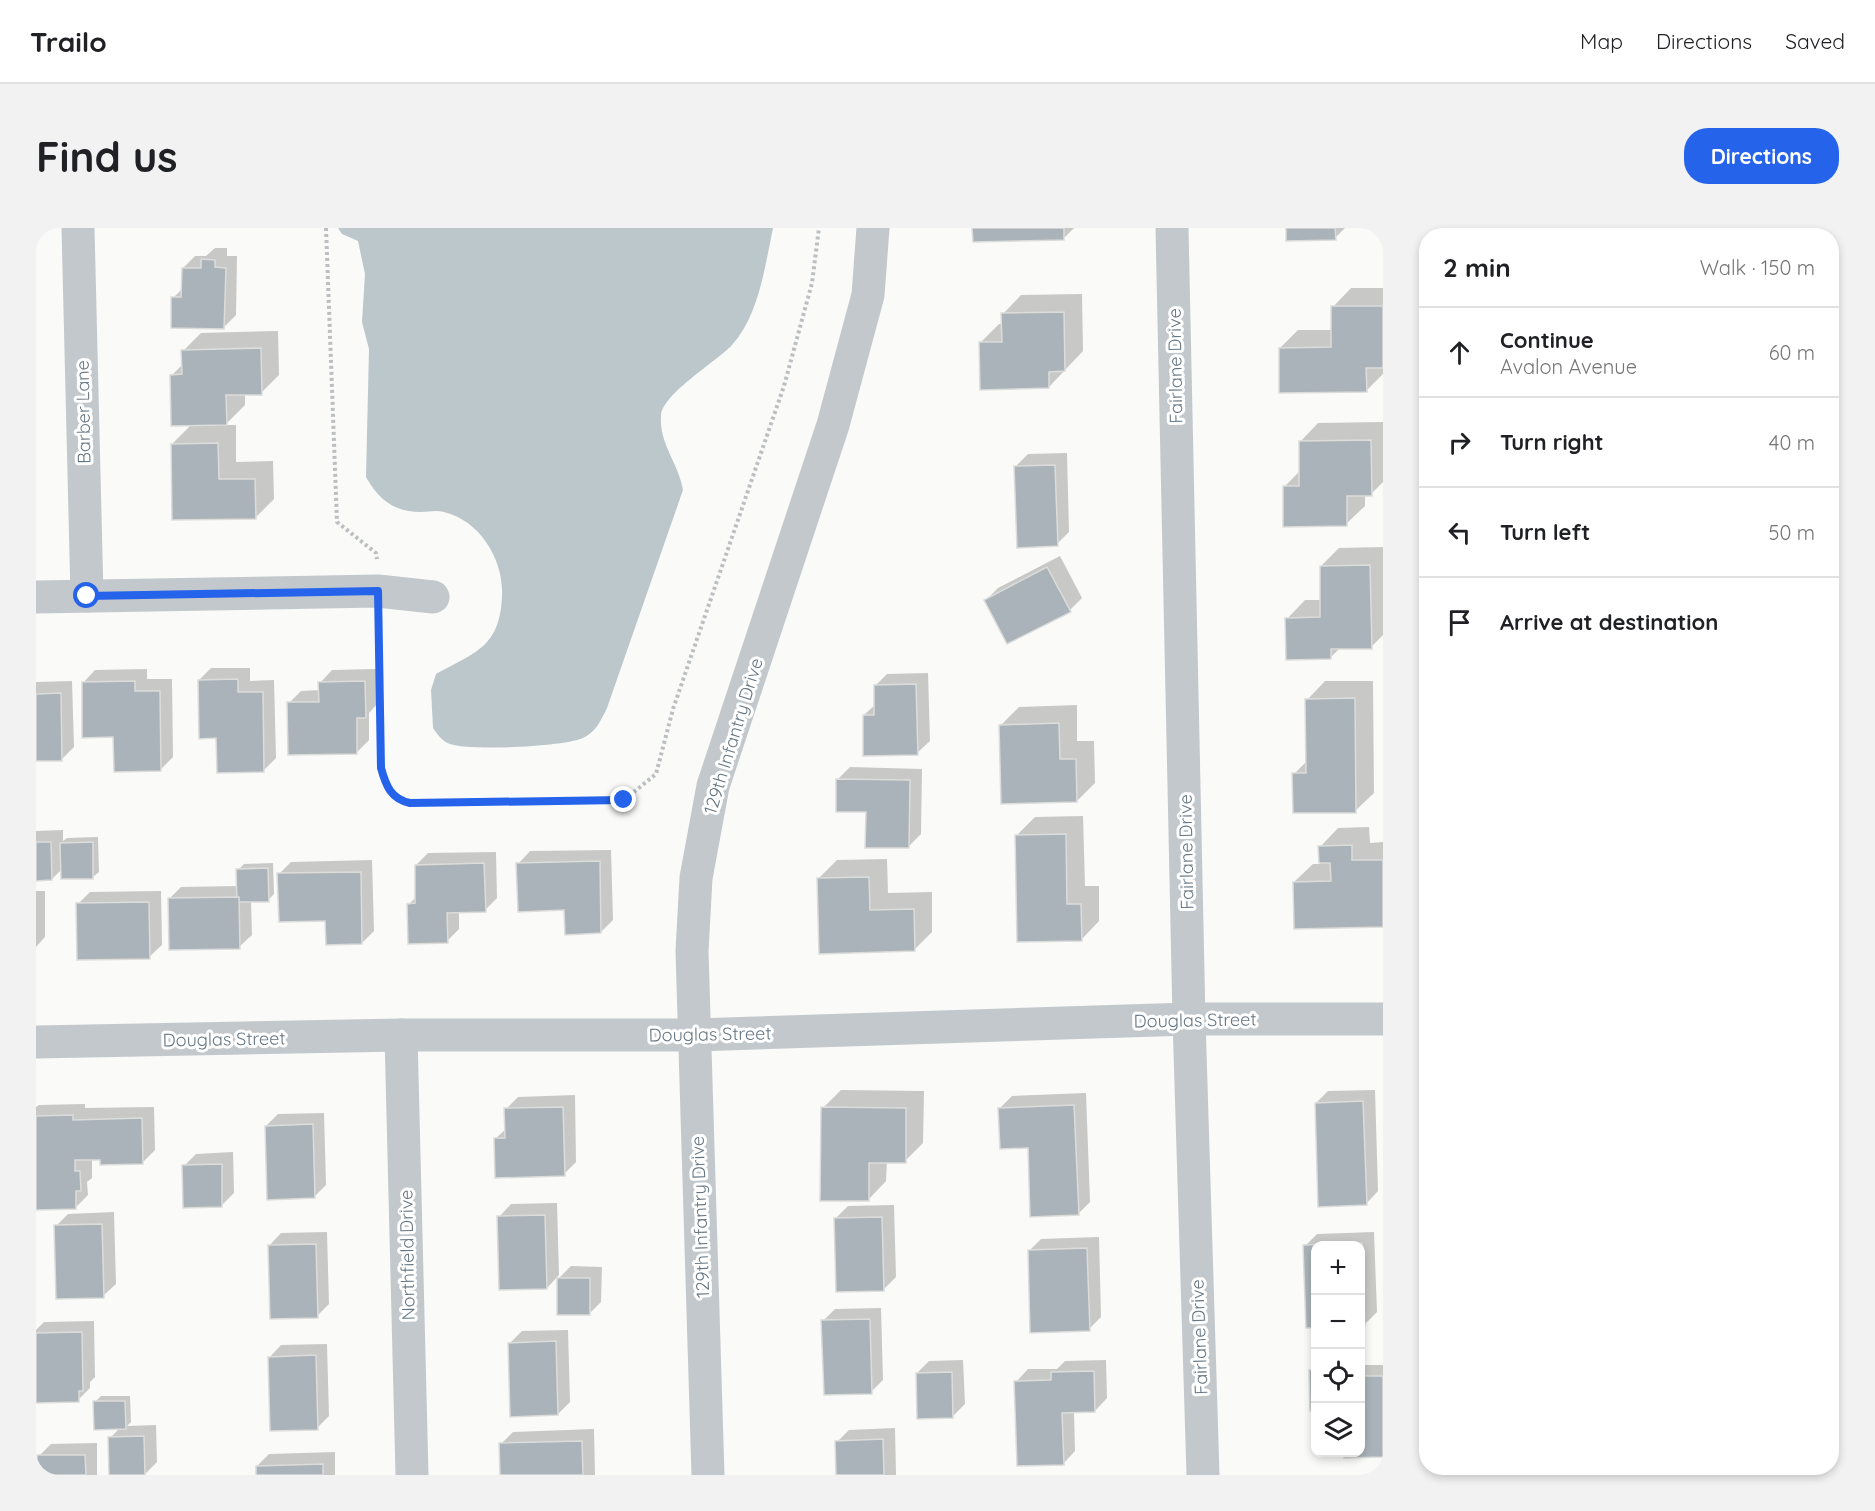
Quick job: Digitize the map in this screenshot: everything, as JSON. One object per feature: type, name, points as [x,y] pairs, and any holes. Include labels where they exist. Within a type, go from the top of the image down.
[{"type":"street","name":"Barber Lane","points":[[78,228],[87,596]]},
{"type":"street","name":"129th Infantry Drive","points":[[708,1475],[692,951],[696,878],[714,786],[833,425],[868,295],[873,228]]},
{"type":"street","name":"Fairlane Drive","points":[[1172,228],[1189,1019],[1203,1475]]},
{"type":"street","points":[[36,597],[378,591],[434,597]]},
{"type":"street","name":"Douglas Street","points":[[36,1042],[401,1035],[695,1035],[1189,1019],[1383,1019]]},
{"type":"street","name":"Northfield Drive","points":[[401,1035],[412,1475]]},
{"type":"path","points":[[326,228],[337,522],[376,553],[381,768],[386,786],[397,800],[410,803],[624,800],[656,774],[673,709],[784,386],[812,283],[819,228]]},
{"type":"shaded area","points":[[338,228],[773,228],[760,290],[741,333],[732,345],[680,388],[664,407],[661,416],[663,436],[678,471],[683,490],[607,708],[596,728],[585,737],[540,745],[477,747],[447,743],[433,728],[431,690],[436,674],[474,653],[491,637],[500,613],[502,583],[499,569],[488,544],[469,524],[444,512],[411,511],[395,507],[376,492],[366,477],[369,349],[362,322],[365,274],[358,241],[342,234]]},
{"type":"building","points":[[972,228],[1064,228],[1064,240],[973,242]]},
{"type":"building","points":[[1286,228],[1335,228],[1336,240],[1286,241]]},
{"type":"building","points":[[201,259],[215,260],[215,267],[226,268],[224,329],[171,328],[171,297],[181,297],[182,268],[201,268]]},
{"type":"building","points":[[1331,306],[1383,306],[1383,368],[1366,368],[1367,392],[1279,393],[1279,348],[1331,347]]},
{"type":"building","points":[[1064,312],[1065,371],[1049,372],[1049,388],[980,390],[979,342],[1002,342],[1001,313]]},
{"type":"building","points":[[261,348],[262,395],[226,395],[227,425],[171,426],[170,375],[182,374],[181,350]]},
{"type":"building","points":[[1371,440],[1372,496],[1347,496],[1347,526],[1283,527],[1283,486],[1299,486],[1299,441]]},
{"type":"building","points":[[218,443],[219,479],[255,479],[256,519],[172,520],[171,444]]},
{"type":"building","points":[[1055,465],[1058,546],[1017,548],[1014,466]]},
{"type":"building","points":[[1370,565],[1372,649],[1331,649],[1331,659],[1286,660],[1285,618],[1320,617],[1320,566]]},
{"type":"building","points":[[1047,567],[1071,612],[1007,644],[984,600]]},
{"type":"building","points":[[238,679],[238,692],[263,692],[264,772],[217,773],[216,738],[199,739],[198,680]]},
{"type":"building","points":[[135,681],[135,691],[160,691],[161,771],[114,772],[113,737],[82,738],[82,682]]},
{"type":"building","points":[[365,681],[366,718],[357,718],[357,754],[288,755],[287,702],[319,702],[318,682]]},
{"type":"building","points":[[916,684],[918,755],[863,756],[863,715],[874,715],[874,685]]},
{"type":"building","points":[[61,693],[62,761],[36,761],[36,694]]},
{"type":"building","points":[[1355,698],[1356,813],[1293,813],[1292,773],[1306,773],[1305,699]]},
{"type":"building","points":[[1059,723],[1060,759],[1076,759],[1077,802],[1001,804],[999,725]]},
{"type":"building","points":[[836,779],[910,780],[909,848],[865,848],[866,812],[836,812]]},
{"type":"building","points":[[1066,834],[1067,904],[1081,904],[1082,941],[1017,942],[1015,835]]},
{"type":"building","points":[[36,842],[51,842],[52,880],[36,881]]},
{"type":"building","points":[[93,842],[93,879],[61,879],[60,843]]},
{"type":"building","points":[[1352,845],[1352,860],[1383,860],[1383,927],[1294,929],[1293,882],[1331,881],[1330,863],[1319,863],[1318,846]]},
{"type":"building","points":[[600,861],[601,933],[565,935],[564,910],[518,912],[516,863]]},
{"type":"building","points":[[484,863],[486,912],[447,913],[448,943],[408,944],[407,904],[415,903],[415,865]]},
{"type":"building","points":[[268,868],[269,902],[237,902],[236,869]]},
{"type":"building","points":[[361,872],[362,944],[326,945],[325,921],[279,922],[277,873]]},
{"type":"building","points":[[869,877],[870,910],[914,909],[915,951],[819,954],[817,878]]},
{"type":"building","points":[[239,897],[240,949],[169,950],[168,898]]},
{"type":"building","points":[[149,902],[150,959],[77,960],[76,903]]},
{"type":"building","points":[[1363,1101],[1367,1205],[1318,1207],[1315,1103]]},
{"type":"building","points":[[1074,1105],[1079,1215],[1030,1217],[1028,1148],[1000,1149],[998,1108]]},
{"type":"building","points":[[563,1107],[565,1176],[495,1178],[494,1138],[505,1138],[504,1108]]},
{"type":"building","points":[[821,1107],[906,1108],[906,1163],[869,1163],[869,1201],[820,1201]]},
{"type":"building","points":[[73,1115],[73,1120],[142,1118],[143,1164],[100,1165],[100,1160],[75,1160],[75,1171],[80,1171],[81,1191],[76,1191],[76,1209],[36,1210],[36,1116]]},
{"type":"building","points":[[313,1124],[315,1198],[267,1200],[265,1126]]},
{"type":"building","points":[[222,1164],[222,1207],[183,1208],[182,1165]]},
{"type":"building","points":[[545,1215],[547,1289],[499,1290],[497,1216]]},
{"type":"building","points":[[882,1217],[884,1291],[836,1292],[834,1218]]},
{"type":"building","points":[[102,1224],[104,1298],[56,1299],[54,1225]]},
{"type":"building","points":[[316,1244],[318,1318],[270,1319],[268,1245]]},
{"type":"building","points":[[1303,1245],[1311,1245],[1311,1328],[1306,1328]]},
{"type":"building","points":[[1087,1248],[1090,1331],[1030,1333],[1028,1250]]},
{"type":"building","points":[[557,1278],[590,1278],[590,1315],[557,1315]]},
{"type":"building","points":[[870,1319],[872,1394],[824,1395],[821,1320]]},
{"type":"building","points":[[82,1332],[83,1391],[79,1391],[79,1402],[36,1403],[36,1333]]},
{"type":"building","points":[[556,1341],[558,1415],[510,1417],[508,1343]]},
{"type":"building","points":[[316,1355],[318,1430],[270,1431],[268,1357]]},
{"type":"building","points":[[1309,1370],[1311,1370],[1311,1411]]},
{"type":"building","points":[[1094,1371],[1095,1412],[1062,1413],[1064,1465],[1017,1466],[1014,1381],[1051,1380],[1051,1372]]},
{"type":"building","points":[[952,1372],[953,1418],[917,1419],[916,1373]]},
{"type":"building","points":[[1365,1376],[1383,1376],[1383,1457],[1344,1458],[1365,1457]]},
{"type":"building","points":[[93,1401],[125,1401],[126,1429],[94,1430]]},
{"type":"building","points":[[144,1436],[145,1475],[109,1475],[108,1437]]},
{"type":"building","points":[[883,1439],[884,1475],[836,1475],[835,1441]]},
{"type":"building","points":[[582,1441],[583,1475],[500,1475],[499,1443]]},
{"type":"building","points":[[37,1455],[85,1455],[86,1475],[37,1475]]},
{"type":"building","points":[[323,1464],[323,1475],[256,1475],[256,1466]]},
{"type":"route","points":[[87,596],[378,591],[381,768],[386,786],[397,800],[410,803],[624,800]]}]
